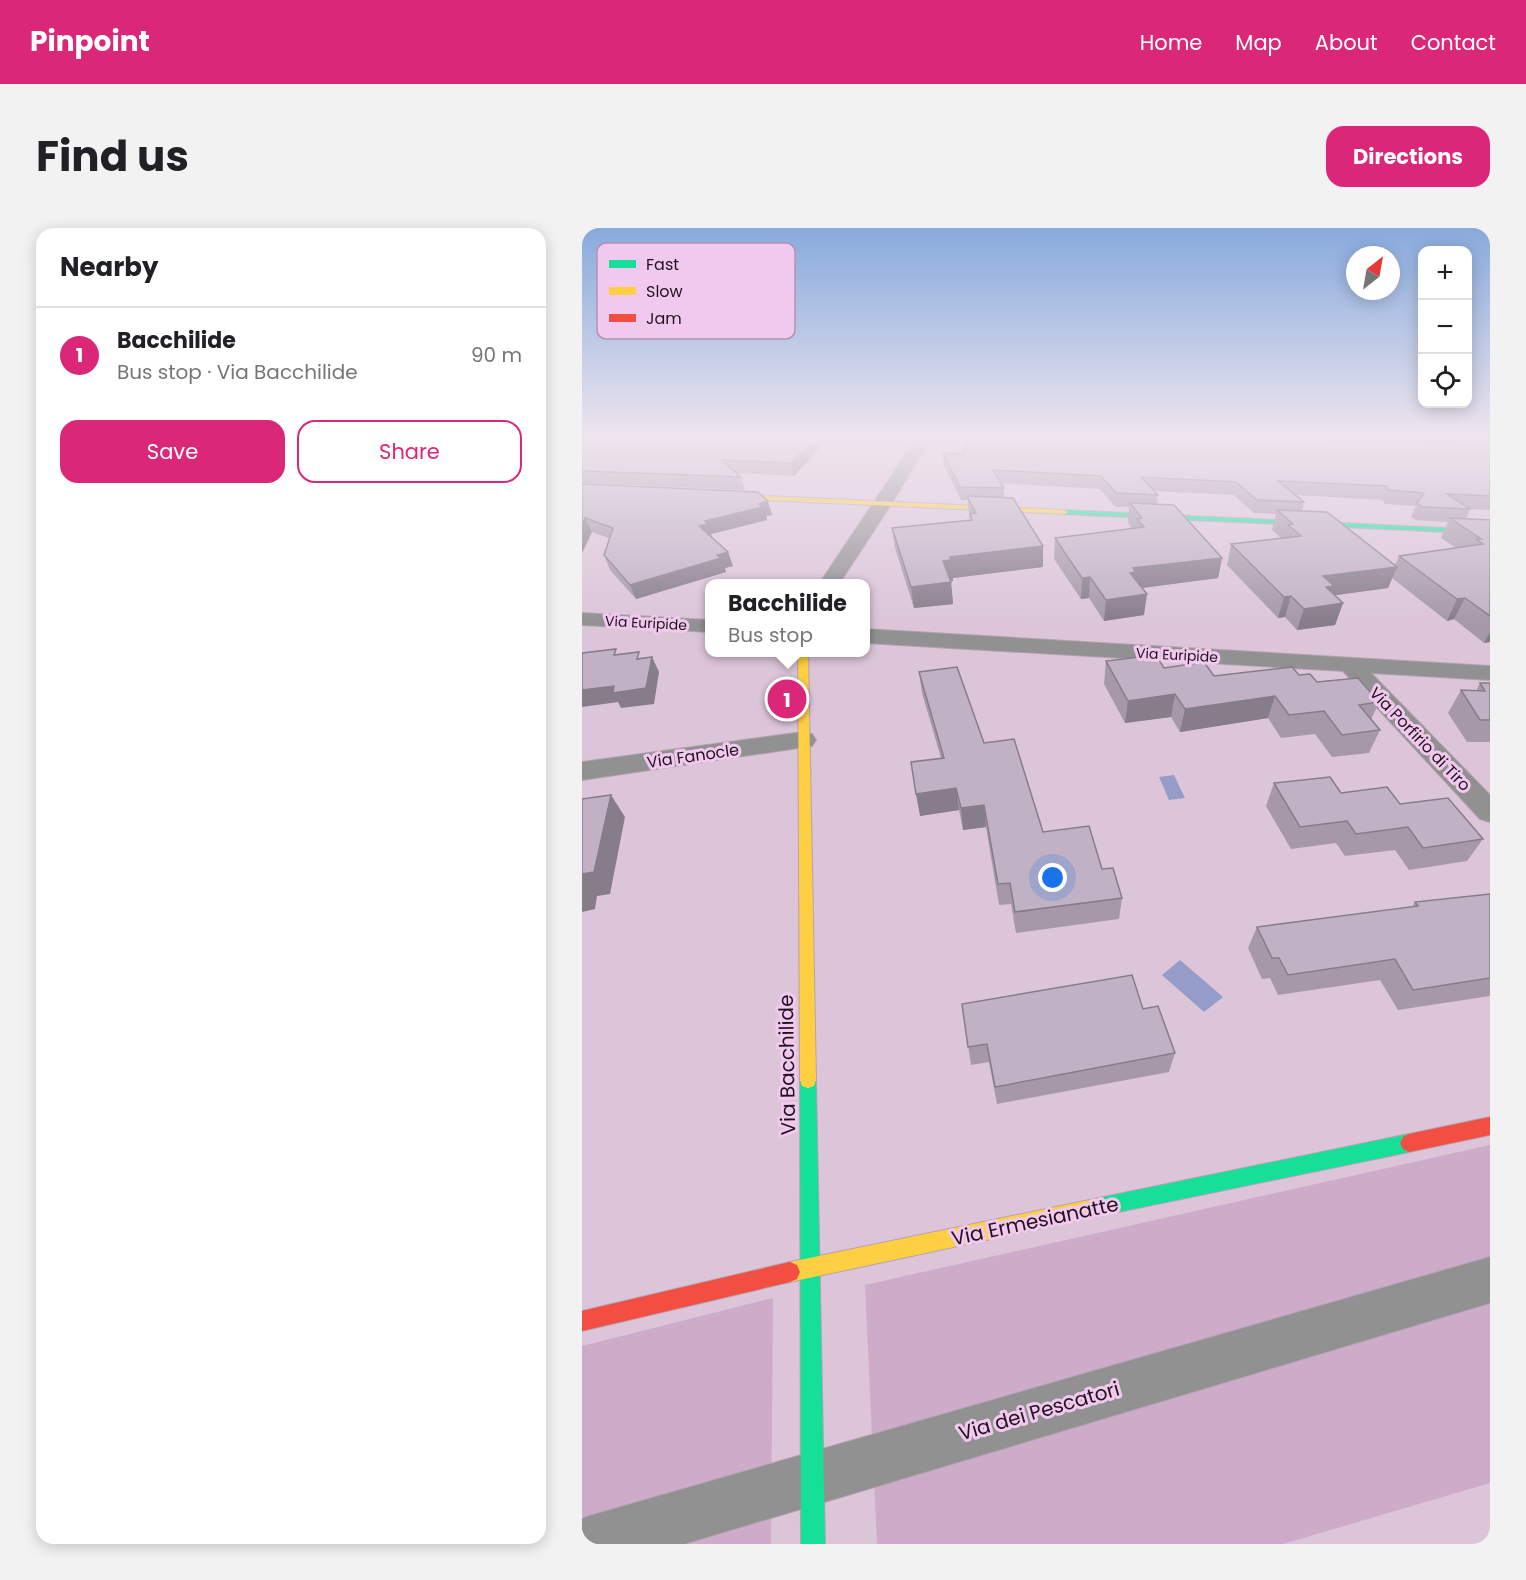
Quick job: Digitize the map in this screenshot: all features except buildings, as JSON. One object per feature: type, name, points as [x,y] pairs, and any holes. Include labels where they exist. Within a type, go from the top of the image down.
[{"type":"street","points":[[820,500],[1490,532]]},
{"type":"street","points":[[832,579],[886,500]]},
{"type":"street","name":"Via Euripide","points":[[582,619],[705,626]]},
{"type":"street","name":"Via Euripide","points":[[870,636],[1490,673]]},
{"type":"street","name":"Via Bacchilide","points":[[803,657],[812,1267],[813,1544]]},
{"type":"street","name":"Via Porfirio di Tiro","points":[[1350,665],[1490,812]]},
{"type":"street","name":"Via Fanocle","points":[[582,771],[803,740]]},
{"type":"street","name":"Via Ermesianatte","points":[[582,1321],[812,1267],[1490,1126]]},
{"type":"street","name":"Via dei Pescatori","points":[[589,1544],[1490,1280]]},
{"type":"shaded area","points":[[1490,1145],[1490,1483],[1283,1544],[877,1544],[865,1285]]},
{"type":"shaded area","points":[[773,1298],[771,1544],[582,1544],[582,1346]]},
{"type":"water","points":[[1174,775],[1185,798],[1169,800],[1159,777]]},
{"type":"water","points":[[1180,960],[1223,997],[1204,1012],[1162,975]]},
{"type":"traffic: fast","points":[[1064,512],[1490,532]]},
{"type":"traffic: fast","points":[[808,1080],[813,1544]]},
{"type":"traffic: fast","points":[[1099,1207],[1409,1143]]},
{"type":"traffic: slow","points":[[816,500],[1064,512]]},
{"type":"traffic: slow","points":[[803,657],[808,1080]]},
{"type":"traffic: slow","points":[[790,1272],[1099,1207]]},
{"type":"traffic: jam","points":[[1409,1143],[1490,1126]]},
{"type":"traffic: jam","points":[[582,1321],[790,1272]]},
{"type":"place","name":"Bacchilide","points":[[787,699]]}]
